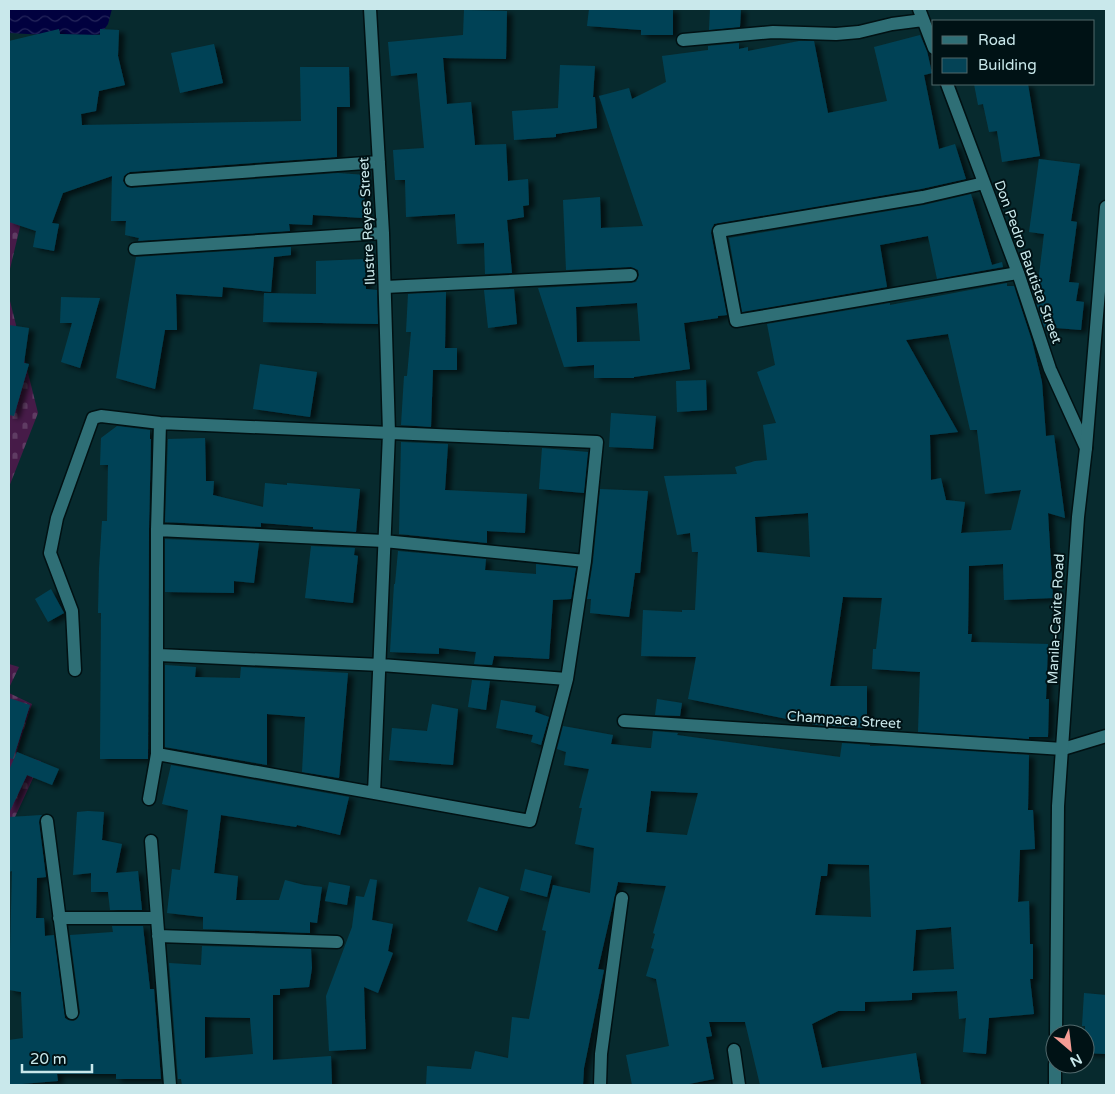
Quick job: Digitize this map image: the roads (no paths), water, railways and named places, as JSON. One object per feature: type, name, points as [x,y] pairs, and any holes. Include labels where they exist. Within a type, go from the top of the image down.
[{"type":"street","name":"Ilustre Reyes Street","points":[[370,9],[383,233],[389,433],[374,793]]},
{"type":"street","points":[[684,40],[774,32],[836,34],[858,32],[892,24],[921,14],[932,43]]},
{"type":"street","name":"Don Pedro Bautista Street","points":[[947,85],[1018,273],[1050,369],[1086,448]]},
{"type":"street","points":[[131,180],[379,162]]},
{"type":"street","points":[[984,183],[923,197],[719,231],[736,321],[1018,273]]},
{"type":"street","name":"Manila-Cavite Road","points":[[1056,1024],[1058,806],[1077,526],[1086,448],[1106,207]]},
{"type":"street","points":[[135,249],[383,233]]},
{"type":"street","points":[[385,287],[631,275]]},
{"type":"street","points":[[75,670],[72,611],[50,554],[56,518],[93,418],[101,416],[160,423],[597,442],[585,561],[567,679],[530,821],[157,754]]},
{"type":"street","points":[[149,799],[157,754],[160,423]]},
{"type":"street","points":[[158,530],[384,541],[585,561]]},
{"type":"street","points":[[158,655],[380,665],[567,679]]},
{"type":"street","name":"Champaca Street","points":[[624,721],[1063,749]]},
{"type":"street","points":[[1063,749],[1106,736]]},
{"type":"street","points":[[47,820],[72,1013]]},
{"type":"street","points":[[151,840],[170,1085]]},
{"type":"street","points":[[600,1085],[601,1054],[622,898]]},
{"type":"street","points":[[59,918],[156,918]]},
{"type":"street","points":[[158,936],[337,942]]},
{"type":"street","points":[[734,1050],[739,1085]]},
{"type":"water","points":[[9,9],[112,9],[108,24],[101,34],[82,37],[9,33]]}]
